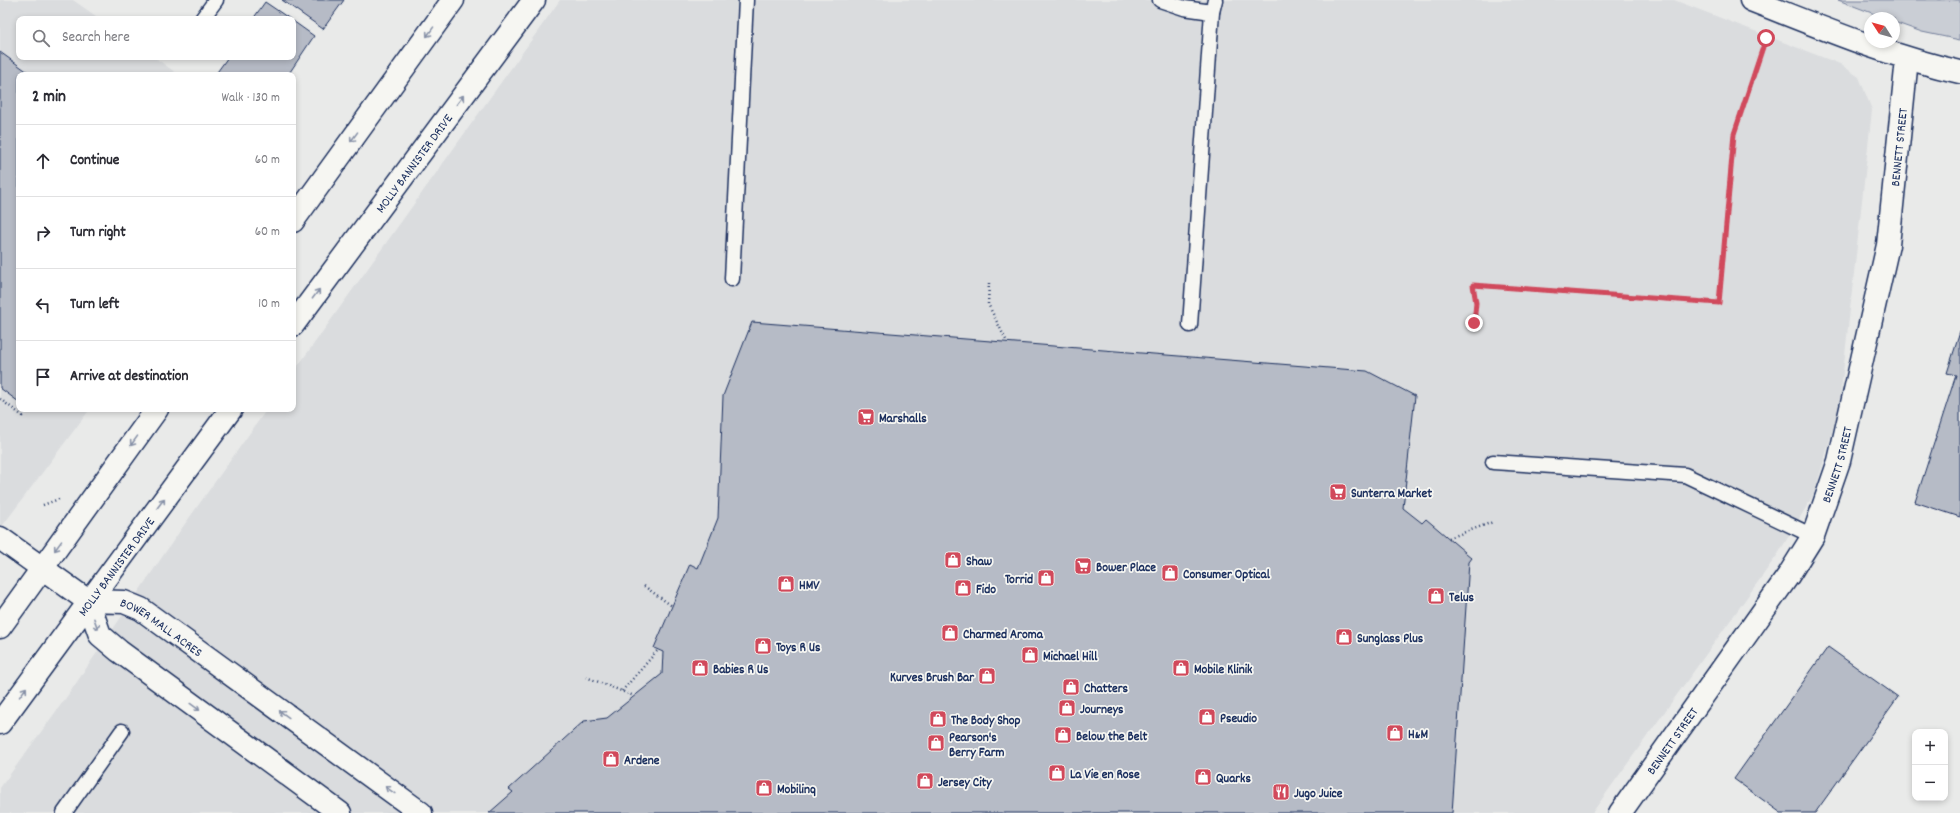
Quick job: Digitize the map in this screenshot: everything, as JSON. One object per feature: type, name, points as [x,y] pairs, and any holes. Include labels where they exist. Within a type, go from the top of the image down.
[{"type":"street","points":[[296,217],[453,0]]},
{"type":"street","name":"MOLLY BANNISTER DRIVE","points":[[296,321],[534,0]]},
{"type":"street","points":[[1751,0],[1907,59],[1960,72]]},
{"type":"street","name":"BENNETT STREET","points":[[1620,813],[1788,576],[1813,536],[1839,461],[1888,245],[1907,59]]},
{"type":"street","points":[[0,627],[155,412]]},
{"type":"street","name":"MOLLY BANNISTER DRIVE","points":[[0,724],[88,601],[229,412]]},
{"type":"street","points":[[0,538],[88,601],[100,635],[119,651],[340,813]]},
{"type":"street","name":"BOWER MALL ACRES","points":[[88,601],[124,602],[141,609],[421,813]]},
{"type":"lane","points":[[204,16],[216,0]]},
{"type":"lane","points":[[732,279],[746,0]]},
{"type":"lane","points":[[1160,0],[1184,8],[1214,6],[1190,325]]},
{"type":"lane","points":[[1494,462],[1685,475],[1813,536]]},
{"type":"lane","points":[[64,813],[122,731]]},
{"type":"path","points":[[1474,323],[1476,303],[1473,285],[1719,303],[1734,134],[1766,38]]},
{"type":"path","points":[[989,283],[988,304],[1007,342]]},
{"type":"path","points":[[0,399],[16,411]]},
{"type":"path","points":[[17,412],[24,417]]},
{"type":"path","points":[[1449,538],[1493,522]]},
{"type":"path","points":[[644,586],[672,606]]},
{"type":"path","points":[[622,691],[658,650]]},
{"type":"path","points":[[586,676],[634,696]]},
{"type":"shaded area","points":[[0,0],[73,0],[96,16],[16,16],[16,60],[158,60],[175,72],[16,72],[16,412],[88,412],[0,529]]},
{"type":"shaded area","points":[[560,0],[1674,0],[1840,64],[1859,77],[1872,110],[1839,409],[1814,494],[1778,554],[1592,813],[0,813],[0,788],[68,695],[182,528],[265,412],[296,412],[296,369]]},
{"type":"shaded area","points":[[1838,0],[1960,0],[1960,40],[1922,32],[1900,24],[1900,12],[1869,12]]},
{"type":"building","points":[[282,0],[344,0],[323,29]]},
{"type":"building","points":[[265,2],[286,16],[255,16]]},
{"type":"building","points":[[296,23],[314,36],[290,72],[217,72],[226,60],[296,60]]},
{"type":"building","points":[[0,52],[28,72],[16,72],[16,400],[0,388]]},
{"type":"building","name":"Bower Place","points":[[752,322],[1367,371],[1415,396],[1403,508],[1422,523],[1426,519],[1472,558],[1469,562],[1452,813],[489,813],[513,792],[509,789],[584,721],[607,718],[662,674],[663,652],[654,648],[690,564],[698,568],[718,518],[723,396]]},
{"type":"building","points":[[1960,332],[1960,517],[1915,502],[1956,375],[1947,373]]},
{"type":"building","points":[[1828,647],[1898,697],[1815,813],[1781,813],[1734,779]]},
{"type":"place","name":"Marshalls","points":[[866,417]]},
{"type":"place","name":"Sunterra Market","points":[[1338,492]]},
{"type":"place","name":"Shaw","points":[[953,560]]},
{"type":"place","name":"Bower Place","points":[[1083,566]]},
{"type":"place","name":"Consumer Optical","points":[[1170,573]]},
{"type":"place","name":"Torrid","points":[[1046,578]]},
{"type":"place","name":"HMV","points":[[786,584]]},
{"type":"place","name":"Fido","points":[[963,588]]},
{"type":"place","name":"Telus","points":[[1436,596]]},
{"type":"place","name":"Charmed Aroma","points":[[950,633]]},
{"type":"place","name":"Sunglass Plus","points":[[1344,637]]},
{"type":"place","name":"Toys R Us","points":[[763,646]]},
{"type":"place","name":"Michael Hill","points":[[1030,655]]},
{"type":"place","name":"Babies R Us","points":[[700,668]]},
{"type":"place","name":"Mobile Klinik","points":[[1181,668]]},
{"type":"place","name":"Kurves Brush Bar","points":[[987,676]]},
{"type":"place","name":"Chatters","points":[[1071,687]]},
{"type":"place","name":"Journeys","points":[[1067,708]]},
{"type":"place","name":"Pseudio","points":[[1207,717]]},
{"type":"place","name":"The Body Shop","points":[[938,719]]},
{"type":"place","name":"H&M","points":[[1395,733]]},
{"type":"place","name":"Below the Belt","points":[[1063,735]]},
{"type":"place","name":"Pearson's Berry Farm","points":[[936,743]]},
{"type":"place","name":"Ardene","points":[[611,759]]},
{"type":"place","name":"La Vie en Rose","points":[[1057,773]]},
{"type":"place","name":"Quarks","points":[[1203,777]]},
{"type":"place","name":"Jersey City","points":[[925,781]]},
{"type":"place","name":"Mobilinq","points":[[764,788]]},
{"type":"place","name":"Jugo Juice","points":[[1281,792]]},
{"type":"route","points":[[1474,323],[1476,303],[1473,285],[1601,296],[1719,303],[1734,134],[1766,38]]}]
